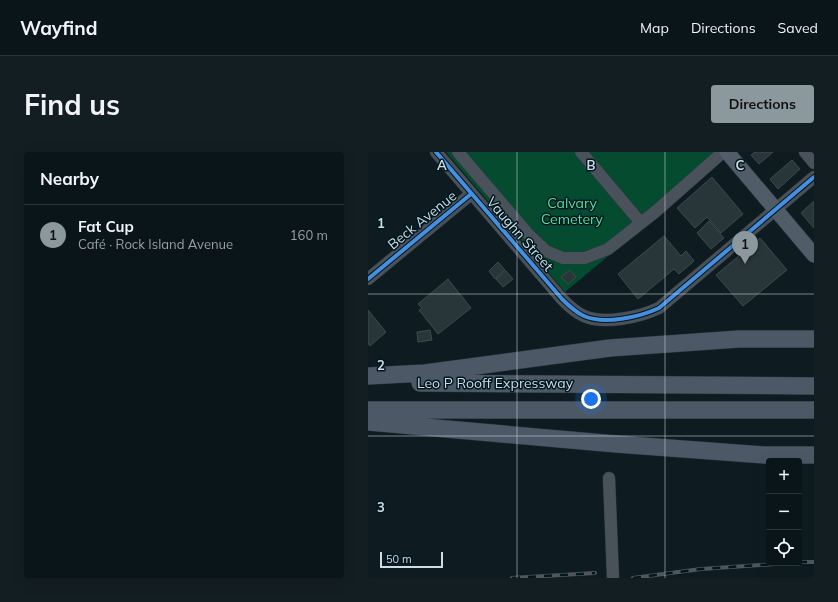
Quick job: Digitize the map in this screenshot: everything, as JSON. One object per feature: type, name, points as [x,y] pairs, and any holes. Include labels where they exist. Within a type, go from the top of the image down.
[{"type":"highway","points":[[368,376],[432,372],[625,347],[739,339],[814,338]]},
{"type":"highway","name":"Leo P Rooff Expressway","points":[[368,382],[814,386]]},
{"type":"highway","name":"Leo P Rooff Expressway","points":[[368,410],[814,410]]},
{"type":"highway","points":[[368,422],[616,444],[765,455],[814,455]]},
{"type":"main road","points":[[727,152],[814,254]]},
{"type":"street","name":"Vaughn Street","points":[[436,152],[570,307],[585,317],[596,320],[636,316],[659,308],[775,209]]},
{"type":"street","points":[[458,152],[528,234],[546,251],[563,258],[585,258],[608,249],[641,223],[723,152]]},
{"type":"street","points":[[581,152],[641,223]]},
{"type":"street","points":[[805,152],[814,163]]},
{"type":"street","points":[[775,209],[814,176]]},
{"type":"street","name":"Beck Avenue","points":[[368,279],[471,194]]},
{"type":"street","points":[[609,478],[613,578]]},
{"type":"green space","name":"Calvary Cemetery","points":[[446,152],[713,152],[721,162],[565,292]]},
{"type":"building","points":[[755,152],[773,152],[759,164],[751,155]]},
{"type":"building","points":[[792,160],[800,169],[778,189],[770,179]]},
{"type":"building","points":[[712,177],[743,214],[721,233],[707,217],[695,228],[677,208]]},
{"type":"building","points":[[814,201],[814,228],[801,213]]},
{"type":"building","points":[[709,221],[724,238],[711,249],[697,233]]},
{"type":"building","points":[[664,236],[681,256],[686,251],[694,261],[679,274],[674,269],[638,299],[618,274]]},
{"type":"building","points":[[760,238],[787,270],[743,306],[716,275]]},
{"type":"building","points":[[498,262],[505,270],[495,279],[489,271]]},
{"type":"building","points":[[570,270],[576,277],[568,284],[561,277]]},
{"type":"building","points":[[506,271],[513,279],[503,287],[496,279]]},
{"type":"building","points":[[448,279],[471,308],[438,334],[419,310],[422,308],[418,304]]},
{"type":"building","points":[[368,310],[386,332],[370,346],[368,343]]},
{"type":"building","points":[[430,330],[432,340],[418,342],[417,332]]},
{"type":"railway","points":[[802,562],[814,562]]},
{"type":"railway","points":[[633,578],[701,569],[766,565]]},
{"type":"railway","points":[[512,578],[595,573]]},
{"type":"cycle path","points":[[436,152],[562,299],[572,309],[584,316],[601,320],[632,317],[659,308],[814,177]]},
{"type":"cycle path","points":[[368,279],[471,194]]},
{"type":"place","name":"Fat Cup","points":[[745,264]]}]
